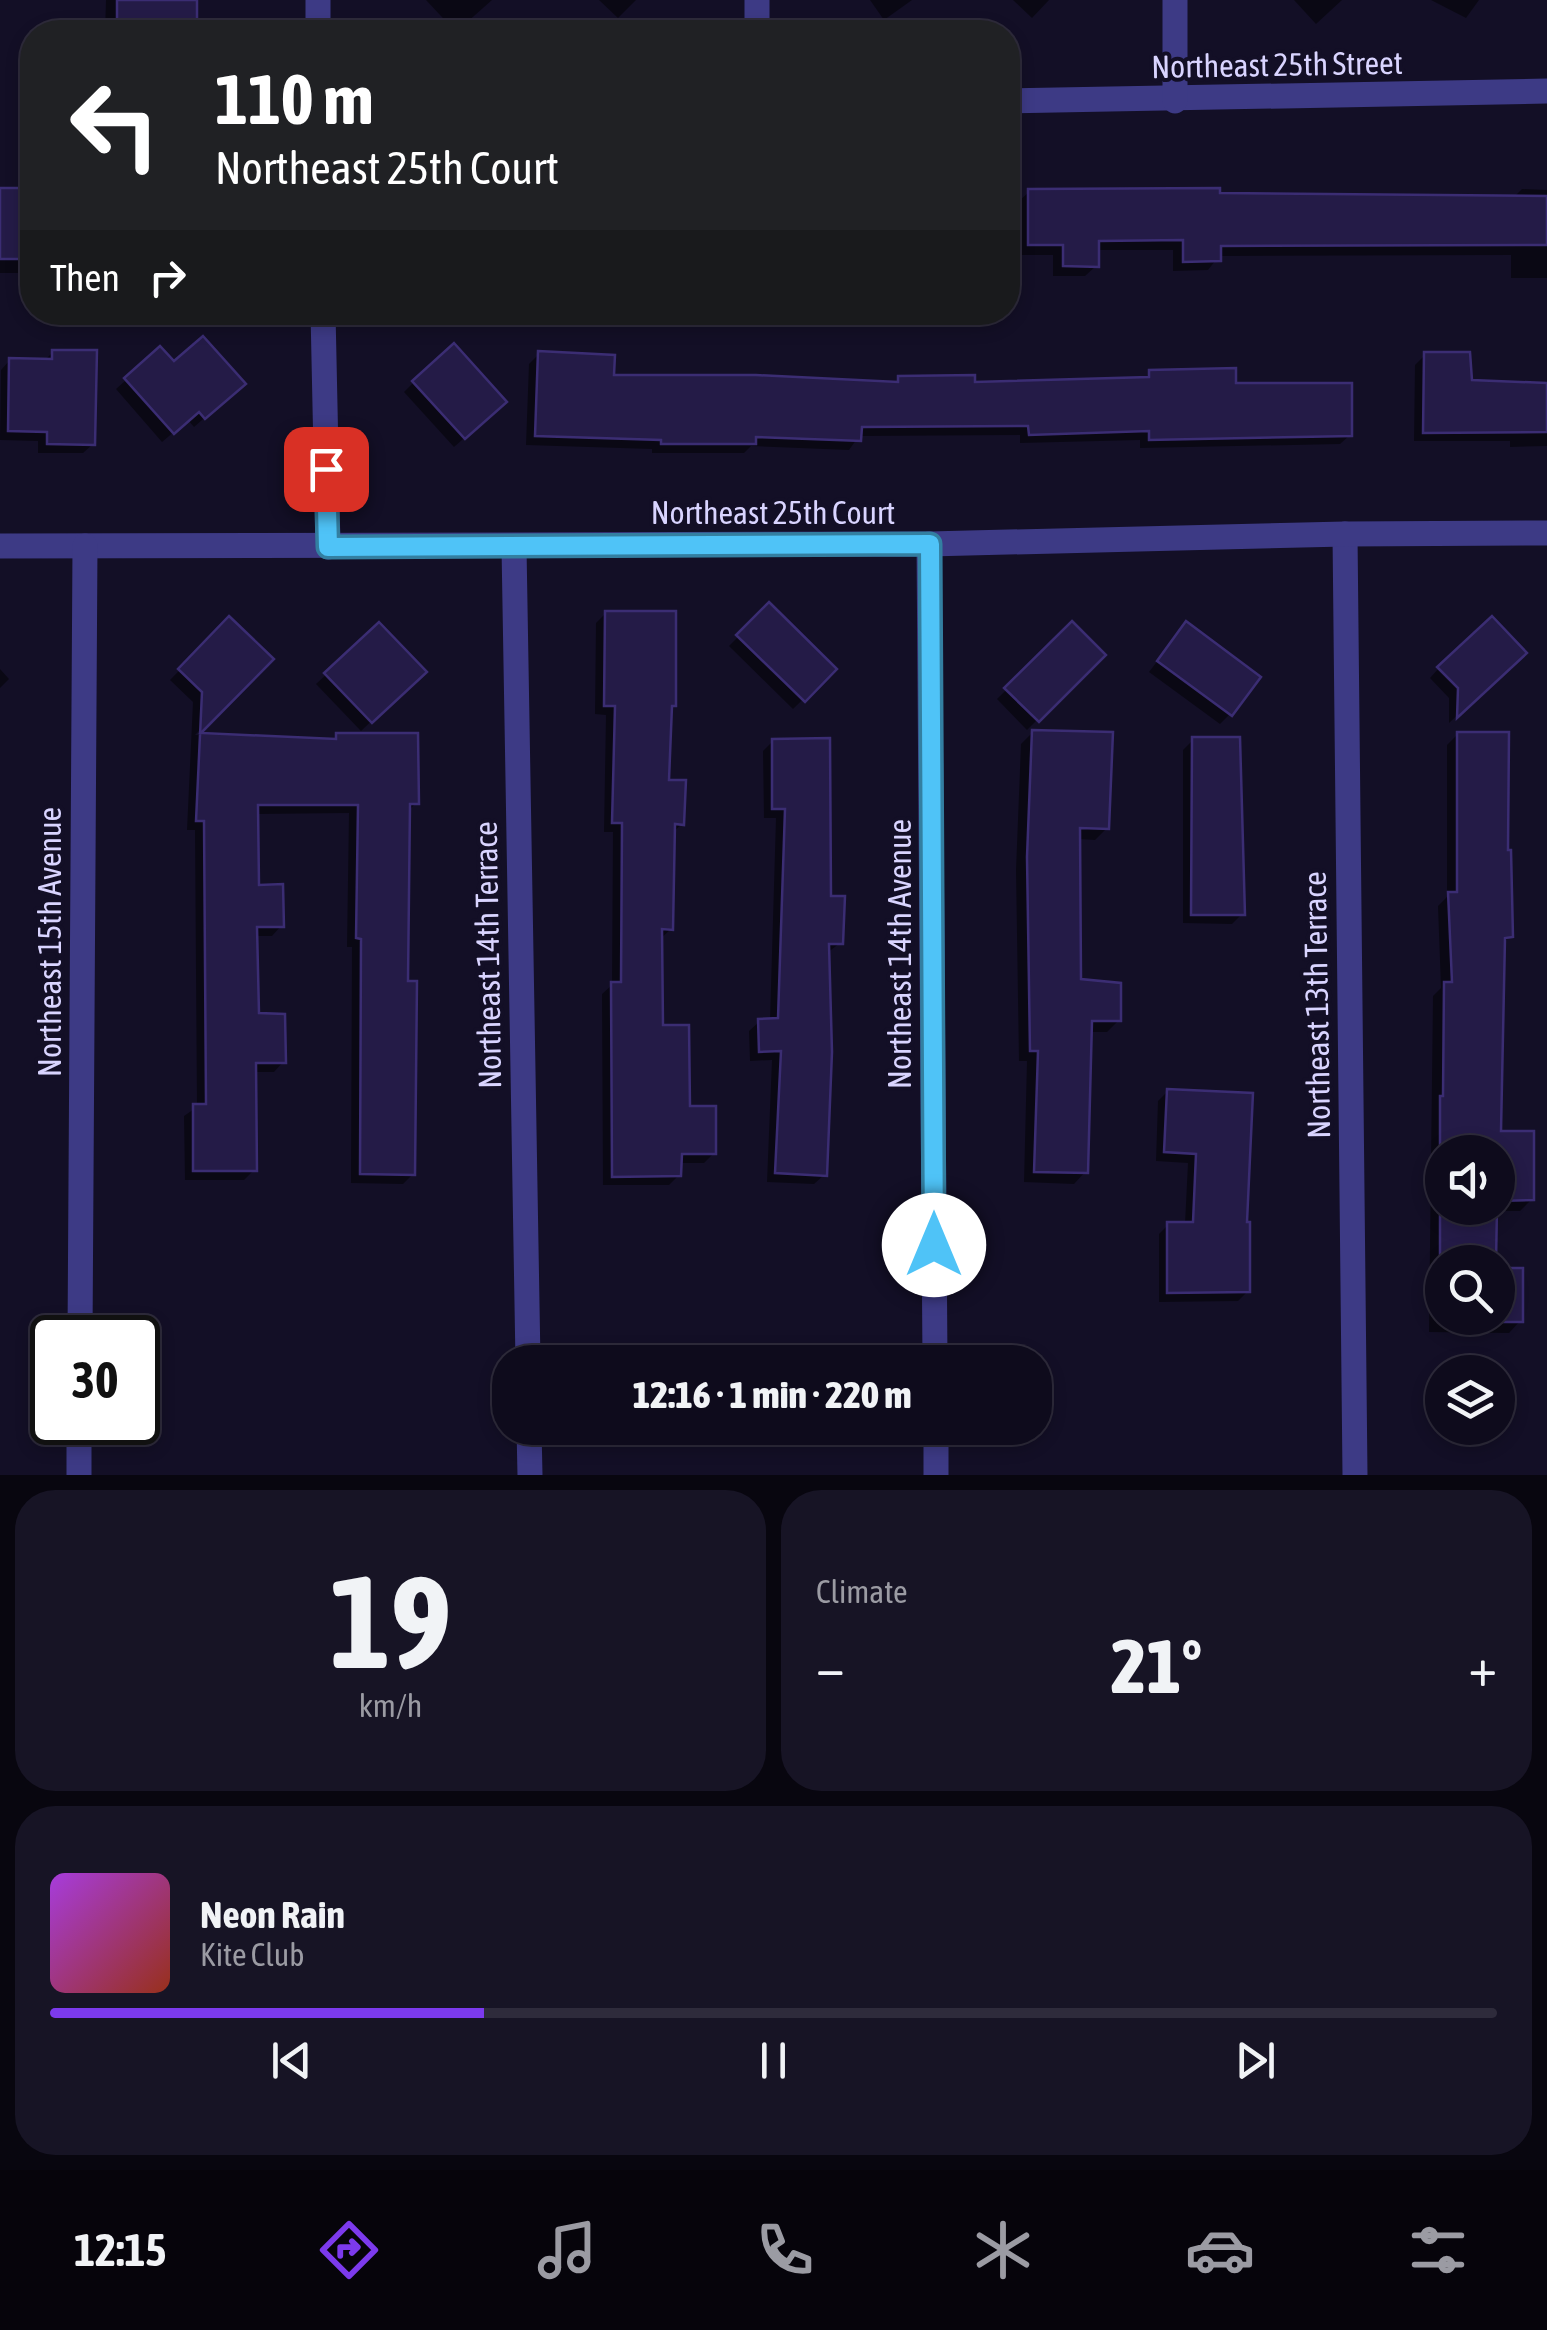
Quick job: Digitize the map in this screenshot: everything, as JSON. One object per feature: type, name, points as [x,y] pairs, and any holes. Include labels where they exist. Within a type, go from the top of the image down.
[{"type":"street","points":[[1175,0],[1175,100]]},
{"type":"street","name":"Northeast 25th Street","points":[[1020,101],[1547,91]]},
{"type":"street","points":[[323,325],[328,547]]},
{"type":"street","name":"Northeast 25th Court","points":[[0,546],[930,544],[1547,533]]},
{"type":"street","name":"Northeast 13th Terrace","points":[[1345,534],[1355,1475]]},
{"type":"street","name":"Northeast 14th Avenue","points":[[930,544],[935,1345]]},
{"type":"street","name":"Northeast 15th Avenue","points":[[80,1315],[86,546]]},
{"type":"street","name":"Northeast 14th Terrace","points":[[514,547],[528,1345]]},
{"type":"street","points":[[78,1475],[79,1445]]},
{"type":"street","points":[[529,1445],[530,1475]]},
{"type":"street","points":[[936,1445],[936,1475]]},
{"type":"building","points":[[117,0],[197,0],[197,20],[117,20]]},
{"type":"building","points":[[0,188],[20,188],[20,259],[0,259]]},
{"type":"building","points":[[1220,188],[1220,193],[1547,196],[1547,245],[1221,246],[1221,261],[1183,262],[1183,240],[1099,241],[1099,267],[1063,266],[1063,245],[1028,245],[1028,189]]},
{"type":"building","points":[[203,336],[246,384],[205,419],[199,412],[174,434],[124,378],[160,346],[174,361]]},
{"type":"building","points":[[454,343],[507,402],[465,439],[412,381]]},
{"type":"building","points":[[52,350],[97,350],[95,445],[47,444],[47,432],[8,431],[9,358],[52,359]]},
{"type":"building","points":[[538,351],[615,355],[614,375],[756,375],[898,382],[898,376],[975,375],[975,382],[1149,377],[1149,370],[1236,368],[1236,383],[1352,383],[1352,436],[1149,440],[1149,431],[1029,435],[1028,426],[862,427],[861,441],[756,437],[756,444],[661,444],[661,440],[535,436]]},
{"type":"building","points":[[1424,352],[1470,352],[1472,380],[1547,383],[1547,432],[1423,433]]},
{"type":"building","points":[[769,602],[837,669],[805,702],[736,635]]},
{"type":"building","points":[[605,611],[676,611],[676,706],[672,706],[669,780],[686,780],[684,825],[675,824],[673,930],[662,929],[663,1025],[689,1025],[690,1106],[716,1106],[716,1154],[682,1154],[681,1176],[612,1177],[611,982],[621,982],[622,823],[612,823],[615,706],[604,706]]},
{"type":"building","points":[[229,616],[274,659],[201,733],[336,739],[336,733],[418,733],[419,804],[410,804],[408,981],[417,981],[415,1175],[360,1174],[358,805],[258,805],[259,885],[283,884],[284,927],[257,927],[259,1013],[285,1014],[286,1063],[256,1063],[257,1171],[193,1171],[193,1104],[206,1104],[204,821],[196,821],[202,692],[178,669]]},
{"type":"building","points":[[1492,616],[1527,653],[1457,718],[1458,688],[1437,667]]},
{"type":"building","points":[[1072,621],[1106,655],[1039,722],[1004,688]]},
{"type":"building","points":[[1186,621],[1261,677],[1232,716],[1157,661]]},
{"type":"building","points":[[379,622],[427,672],[372,723],[324,673]]},
{"type":"building","points":[[1032,730],[1113,732],[1109,829],[1080,828],[1081,979],[1121,983],[1121,1021],[1092,1021],[1088,1173],[1034,1172],[1038,1051],[1030,1051],[1027,857]]},
{"type":"building","points":[[1457,732],[1509,732],[1508,850],[1513,937],[1505,938],[1501,1131],[1534,1131],[1534,1200],[1515,1201],[1515,1135],[1440,1135],[1444,982],[1452,982],[1448,892],[1457,892]]},
{"type":"building","points":[[1192,737],[1240,737],[1245,915],[1191,915]]},
{"type":"building","points":[[830,738],[831,896],[845,896],[843,944],[829,944],[832,1052],[827,1176],[775,1173],[781,1051],[759,1052],[758,1019],[778,1018],[785,809],[772,809],[772,739]]},
{"type":"building","points":[[1167,1089],[1253,1093],[1247,1222],[1250,1292],[1167,1293],[1167,1222],[1193,1222],[1196,1154],[1164,1152]]},
{"type":"building","points":[[1440,1225],[1497,1225],[1496,1245],[1440,1245]]},
{"type":"building","points":[[1515,1268],[1523,1268],[1523,1322],[1515,1322]]},
{"type":"route","points":[[326,469],[328,547],[930,544],[934,1245]]}]
